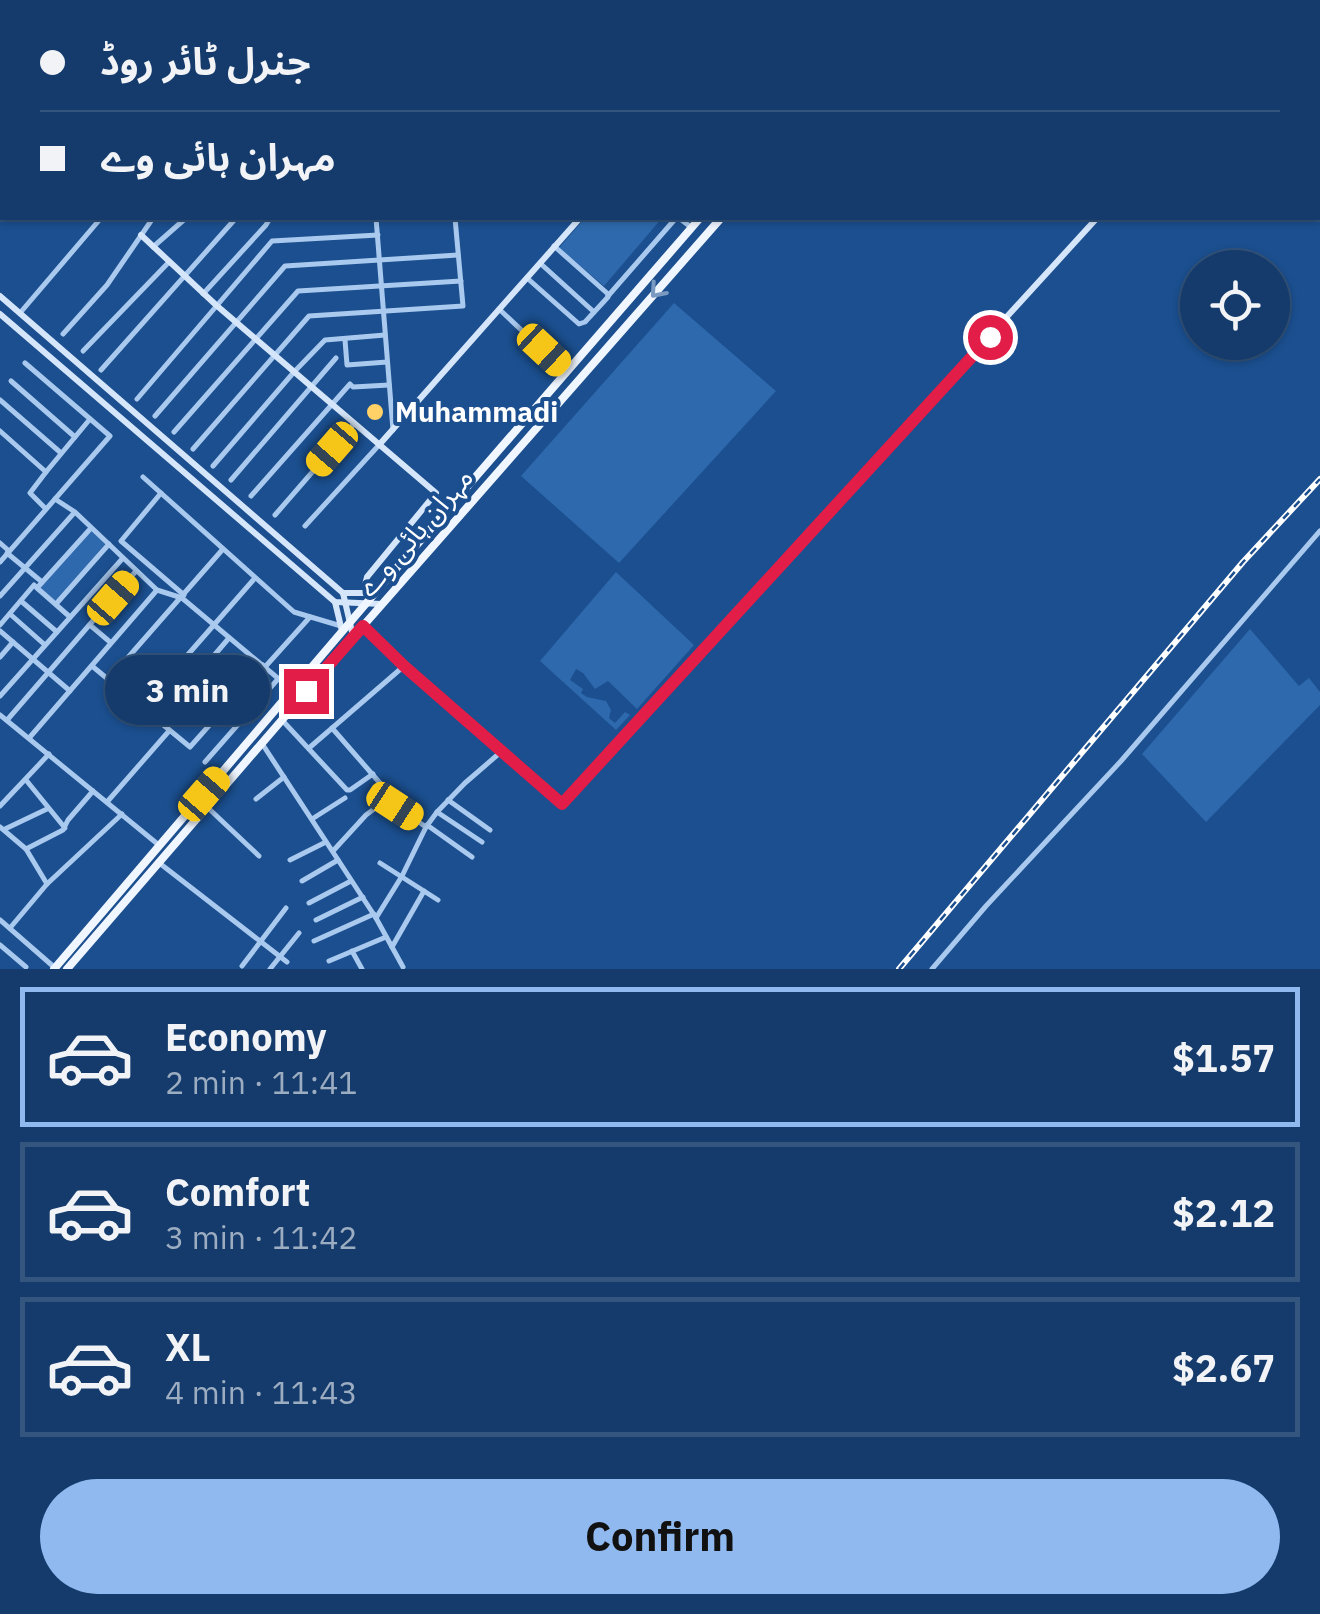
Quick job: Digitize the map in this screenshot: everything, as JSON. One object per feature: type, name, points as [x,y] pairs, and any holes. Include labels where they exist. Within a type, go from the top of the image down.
[{"type":"main road","name":"مہران ہائی وے","points":[[55,969],[344,627],[698,220]]},
{"type":"main road","name":"مہران ہائی وے","points":[[67,969],[719,220]]},
{"type":"street","points":[[20,313],[99,220]]},
{"type":"street","points":[[63,334],[106,285],[152,220]]},
{"type":"street","points":[[154,247],[184,220]]},
{"type":"street","points":[[102,370],[234,220]]},
{"type":"street","points":[[203,294],[269,220]]},
{"type":"street","points":[[379,220],[392,430]]},
{"type":"street","points":[[193,449],[310,316],[463,306],[455,220]]},
{"type":"street","points":[[304,526],[578,220]]},
{"type":"street","points":[[527,278],[579,324],[585,322],[676,220]]},
{"type":"street","points":[[681,220],[692,228]]},
{"type":"street","points":[[363,626],[562,804],[1095,220]]},
{"type":"street","points":[[141,235],[203,294],[436,493],[367,577],[366,584],[375,593]]},
{"type":"street","points":[[137,398],[272,241],[378,235]]},
{"type":"street","points":[[554,246],[608,296]]},
{"type":"street","points":[[155,416],[285,266],[458,255]]},
{"type":"street","points":[[83,351],[169,262]]},
{"type":"street","points":[[540,263],[594,312]]},
{"type":"street","points":[[174,432],[298,290],[461,281]]},
{"type":"street","points":[[0,296],[342,592],[344,627]]},
{"type":"street","points":[[499,309],[566,372]]},
{"type":"street","points":[[0,314],[335,602],[344,627]]},
{"type":"street","points":[[213,466],[324,340],[385,335]]},
{"type":"street","points":[[345,340],[347,365],[387,362]]},
{"type":"street","points":[[232,480],[336,358]]},
{"type":"street","points":[[0,562],[110,436],[26,363]]},
{"type":"street","points":[[10,381],[75,437]]},
{"type":"street","points":[[252,496],[350,384],[389,385]]},
{"type":"street","points":[[0,400],[61,453]]},
{"type":"street","points":[[46,509],[30,493],[90,419]]},
{"type":"street","points":[[274,515],[354,424]]},
{"type":"street","points":[[0,431],[46,472]]},
{"type":"street","points":[[143,477],[294,612],[344,627],[354,636]]},
{"type":"street","points":[[161,494],[121,541],[292,690]]},
{"type":"street","points":[[55,498],[157,590],[183,596]]},
{"type":"street","points":[[0,596],[74,512]]},
{"type":"street","points":[[70,691],[0,628],[20,600],[34,585],[40,585],[91,528]]},
{"type":"street","points":[[932,969],[1122,761],[1320,530]]},
{"type":"street","points":[[0,544],[70,617]]},
{"type":"street","points":[[56,604],[109,544]]},
{"type":"street","points":[[109,679],[224,549]]},
{"type":"street","points":[[0,696],[124,558]]},
{"type":"street","points":[[8,719],[136,572]]},
{"type":"street","points":[[142,708],[255,578]]},
{"type":"street","points":[[30,737],[157,590]]},
{"type":"street","points":[[342,592],[375,593]]},
{"type":"street","points":[[20,600],[57,632]]},
{"type":"street","points":[[335,602],[382,604]]},
{"type":"street","points":[[9,614],[45,646]]},
{"type":"street","points":[[92,666],[190,747],[310,618]]},
{"type":"street","points":[[90,625],[111,643]]},
{"type":"street","points":[[199,673],[229,638]]},
{"type":"street","points":[[0,657],[13,642]]},
{"type":"street","points":[[183,660],[232,700]]},
{"type":"street","points":[[309,748],[404,666]]},
{"type":"street","points":[[205,762],[278,679]]},
{"type":"street","points":[[0,715],[160,846]]},
{"type":"street","points":[[282,719],[347,790],[373,774]]},
{"type":"street","points":[[332,728],[386,790],[386,800]]},
{"type":"street","points":[[106,802],[169,731]]},
{"type":"street","points":[[261,742],[375,916],[402,968]]},
{"type":"street","points":[[314,942],[375,916],[437,812],[502,752]]},
{"type":"street","points":[[1,803],[49,754]]},
{"type":"street","points":[[256,800],[284,777]]},
{"type":"street","points":[[25,779],[65,828]]},
{"type":"street","points":[[26,849],[65,828],[93,790]]},
{"type":"street","points":[[312,819],[344,798]]},
{"type":"street","points":[[386,800],[472,857]]},
{"type":"street","points":[[333,852],[366,815],[386,800]]},
{"type":"street","points":[[448,800],[490,830]]},
{"type":"street","points":[[206,806],[260,856]]},
{"type":"street","points":[[47,884],[26,849],[2,828],[48,809]]},
{"type":"street","points":[[437,812],[482,842]]},
{"type":"street","points":[[10,928],[47,884],[122,814]]},
{"type":"street","points":[[290,860],[326,842]]},
{"type":"street","points":[[302,881],[338,860]]},
{"type":"street","points":[[158,862],[287,962]]},
{"type":"street","points":[[380,862],[438,900]]},
{"type":"street","points":[[310,903],[352,880]]},
{"type":"street","points":[[392,947],[424,891]]},
{"type":"street","points":[[316,920],[363,897]]},
{"type":"street","points":[[242,966],[286,908]]},
{"type":"street","points":[[0,920],[55,969]]},
{"type":"street","points":[[270,969],[299,933]]},
{"type":"street","points":[[330,961],[386,936]]},
{"type":"street","points":[[2,949],[26,967]]},
{"type":"street","points":[[352,951],[362,969]]},
{"type":"shaded area","points":[[583,220],[660,220],[604,286],[559,248]]},
{"type":"shaded area","points":[[674,303],[776,391],[619,563],[521,476]]},
{"type":"shaded area","points":[[91,530],[105,544],[56,602],[39,588]]},
{"type":"shaded area","points":[[616,572],[694,645],[637,709],[608,681],[595,689],[576,669],[570,680],[587,697],[606,701],[611,710],[609,718],[615,723],[625,712],[630,715],[616,730],[540,661]]},
{"type":"shaded area","points":[[1250,629],[1299,686],[1309,678],[1320,692],[1320,705],[1206,822],[1142,754]]},
{"type":"railway","points":[[899,969],[1243,562],[1320,479]]},
{"type":"place","name":"Muhammadi","points":[[375,412]]},
{"type":"route","points":[[306,691],[363,626],[562,804],[990,337]]}]
